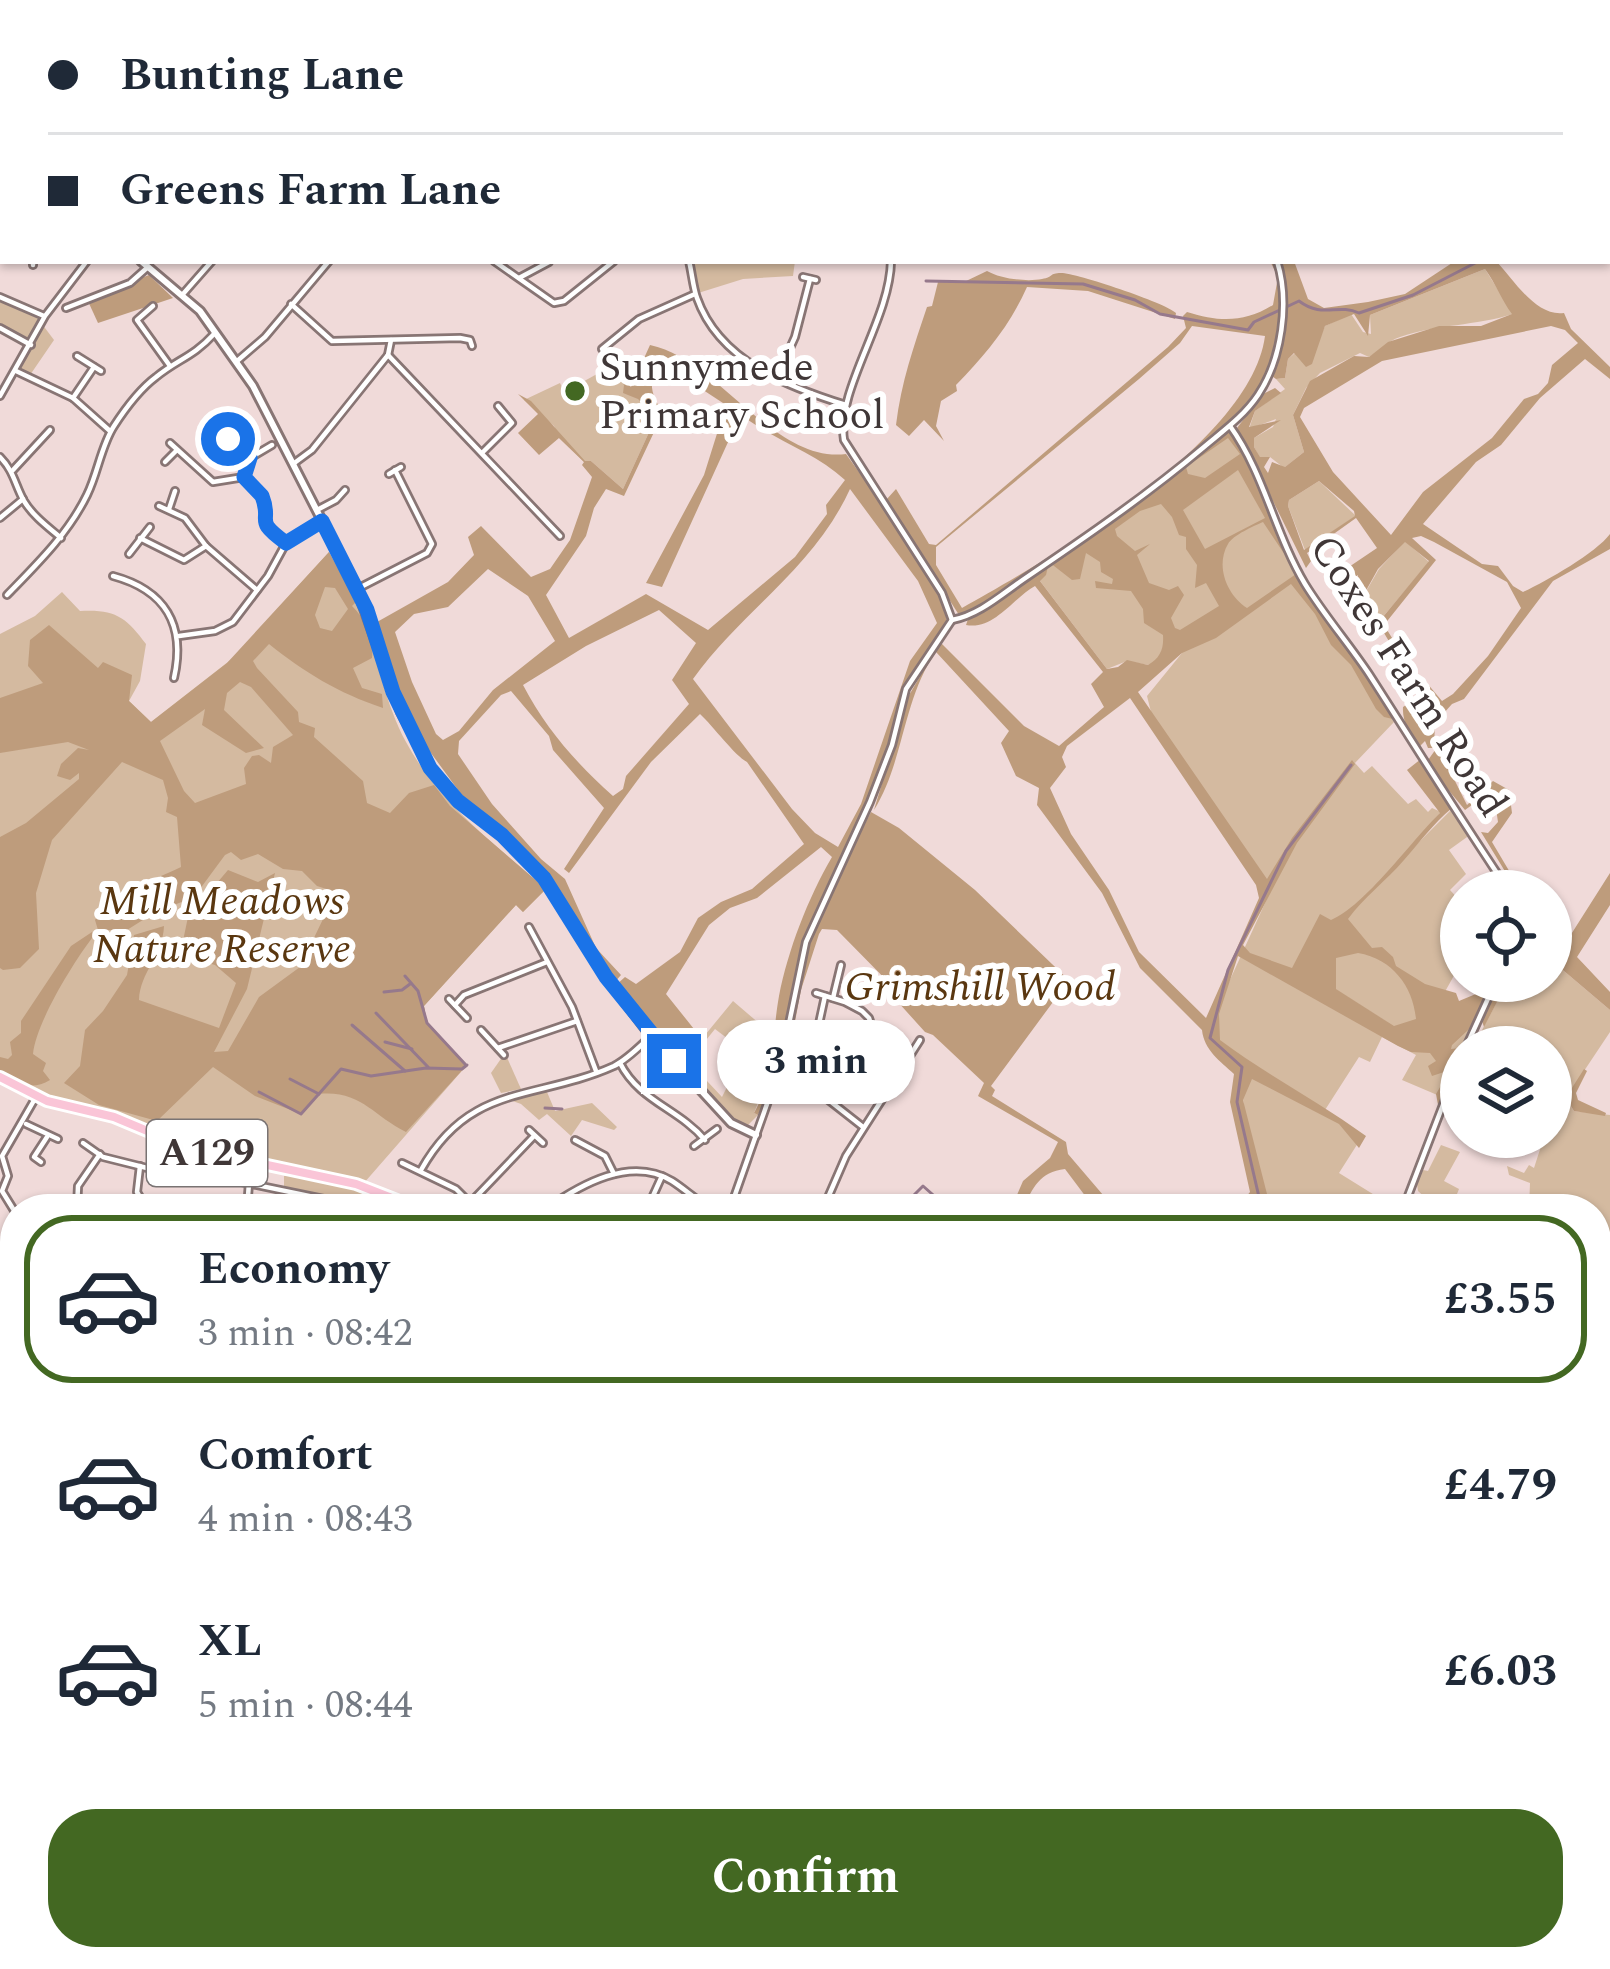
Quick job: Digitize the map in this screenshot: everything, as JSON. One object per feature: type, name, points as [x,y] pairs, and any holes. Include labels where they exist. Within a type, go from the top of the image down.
[{"type":"main road","name":"A129","points":[[0,1077],[36,1097],[115,1117],[228,1166],[282,1167],[382,1194]]},
{"type":"street","points":[[0,396],[46,316],[85,264]]},
{"type":"street","points":[[66,308],[130,284],[144,264],[183,294],[215,332],[253,386],[357,589],[401,712],[430,768],[458,801],[502,835],[544,878],[606,977],[651,1036],[731,1123],[756,1135]]},
{"type":"street","points":[[183,294],[209,264]]},
{"type":"street","points":[[236,362],[265,337],[326,264]]},
{"type":"street","points":[[498,264],[550,302],[559,303],[610,264]]},
{"type":"street","points":[[519,278],[545,264]]},
{"type":"street","points":[[690,264],[695,294],[721,337],[746,361],[776,379],[847,405]]},
{"type":"street","points":[[890,264],[881,311],[842,431],[848,452],[942,593],[952,620]]},
{"type":"street","points":[[735,1194],[777,1075],[806,942],[870,802],[892,745],[906,689],[952,620],[970,615],[1075,545],[1157,487],[1230,426],[1257,395],[1270,369],[1283,304],[1284,282],[1278,264]]},
{"type":"street","points":[[776,379],[795,337],[810,279]]},
{"type":"street","points":[[602,350],[651,312],[695,294]]},
{"type":"street","points":[[0,297],[46,316]]},
{"type":"street","points":[[291,304],[332,341],[466,339],[472,346]]},
{"type":"street","points":[[137,320],[153,306]]},
{"type":"street","points":[[130,312],[171,367]]},
{"type":"street","points":[[0,328],[31,346]]},
{"type":"street","points":[[7,596],[61,538],[90,490],[110,431],[151,380],[196,354],[215,332]]},
{"type":"street","points":[[616,336],[622,343]]},
{"type":"street","points":[[293,464],[312,450],[388,355],[391,340]]},
{"type":"street","points":[[388,355],[560,536]]},
{"type":"street","points":[[77,356],[101,371]]},
{"type":"street","points":[[74,398],[94,367]]},
{"type":"street","points":[[16,371],[74,398],[110,431]]},
{"type":"street","points":[[482,453],[512,423],[498,406]]},
{"type":"street","name":"Coxes Farm Road","points":[[1230,426],[1305,583],[1497,870]]},
{"type":"street","points":[[13,470],[50,430]]},
{"type":"street","points":[[228,439],[250,458]]},
{"type":"street","points":[[170,443],[213,482],[244,477]]},
{"type":"street","points":[[244,477],[250,458],[272,445]]},
{"type":"street","points":[[165,462],[177,450]]},
{"type":"street","points":[[0,457],[13,470],[23,499],[61,538]]},
{"type":"street","points":[[357,589],[427,554],[432,544],[395,470]]},
{"type":"street","points":[[244,477],[262,496],[265,526],[286,543]]},
{"type":"street","points":[[317,510],[345,490]]},
{"type":"street","points":[[169,509],[176,491]]},
{"type":"street","points":[[0,518],[23,499]]},
{"type":"street","points":[[159,506],[185,518],[206,546],[257,590]]},
{"type":"street","points":[[179,636],[225,628],[257,590],[286,543],[322,521]]},
{"type":"street","points":[[129,554],[150,527]]},
{"type":"street","points":[[140,538],[184,560],[206,546]]},
{"type":"street","points":[[112,576],[136,582],[165,609],[179,636],[174,678]]},
{"type":"street","points":[[529,927],[578,1021],[596,1071]]},
{"type":"street","points":[[467,1018],[452,1002],[548,962]]},
{"type":"street","points":[[817,1033],[841,965]]},
{"type":"street","points":[[816,993],[855,1006],[869,1018],[874,1037],[904,1065]]},
{"type":"street","points":[[498,1048],[578,1021]]},
{"type":"street","points":[[481,1030],[504,1055]]},
{"type":"street","points":[[421,1170],[434,1148],[487,1103],[620,1063],[651,1036]]},
{"type":"street","points":[[857,1053],[874,1037]]},
{"type":"street","points":[[829,1194],[845,1156],[919,1046]]},
{"type":"street","points":[[620,1063],[635,1088],[705,1140]]},
{"type":"street","points":[[777,1075],[812,1087],[864,1128]]},
{"type":"street","points":[[4,1194],[8,1176],[2,1156],[36,1097]]},
{"type":"street","points":[[1408,1194],[1440,1112]]},
{"type":"street","points":[[24,1123],[58,1139]]},
{"type":"street","points":[[694,1146],[717,1130]]},
{"type":"street","points":[[478,1194],[532,1133],[542,1144]]},
{"type":"street","points":[[41,1162],[34,1157],[47,1137]]},
{"type":"street","points":[[574,1140],[605,1156],[614,1174]]},
{"type":"street","points":[[83,1142],[100,1154],[140,1166],[228,1166],[249,1183],[308,1194]]},
{"type":"street","points":[[78,1194],[100,1154]]},
{"type":"street","points":[[402,1163],[460,1194]]},
{"type":"street","points":[[138,1194],[140,1166]]},
{"type":"street","points":[[277,1187],[282,1167]]},
{"type":"street","points":[[576,1194],[635,1169],[662,1176],[689,1194]]},
{"type":"street","points":[[654,1194],[662,1176]]},
{"type":"street","points":[[248,1194],[249,1183]]},
{"type":"green space","points":[[690,264],[795,264],[793,276],[743,279],[695,294]]},
{"type":"green space","points":[[1272,264],[1295,264],[1308,299],[1324,308],[1405,294],[1450,264],[1499,264],[1535,303],[1564,313],[1571,329],[1610,367],[1610,379],[1585,359],[1540,398],[1501,445],[1476,462],[1423,524],[1482,564],[1498,566],[1523,592],[1582,558],[1610,534],[1610,549],[1553,581],[1464,699],[1452,704],[1435,723],[1434,748],[1428,748],[1425,741],[1420,746],[1413,738],[1403,707],[1416,699],[1426,682],[1442,701],[1488,656],[1521,608],[1507,582],[1434,542],[1412,538],[1436,560],[1384,625],[1415,675],[1411,678],[1378,623],[1429,561],[1405,542],[1378,569],[1358,605],[1353,594],[1358,575],[1341,586],[1337,575],[1377,548],[1356,518],[1307,553],[1311,561],[1306,568],[1237,428],[1263,394],[1275,388],[1281,393],[1255,411],[1249,427],[1281,420],[1254,438],[1254,447],[1260,457],[1270,457],[1264,467],[1268,473],[1272,462],[1285,467],[1304,452],[1293,415],[1310,381],[1354,356],[1369,357],[1388,342],[1439,326],[1481,326],[1512,314],[1485,269],[1370,315],[1368,336],[1354,314],[1325,326],[1312,364],[1306,367],[1294,353],[1288,359],[1285,378],[1269,374],[1229,425],[1279,528],[1276,535],[1285,555],[1263,522],[1244,531],[1224,553],[1229,588],[1247,608],[1299,572],[1397,720],[1376,709],[1351,665],[1331,645],[1315,614],[1291,584],[1216,638],[1182,653],[1138,692],[1267,879],[1292,838],[1352,760],[1355,764],[1297,843],[1243,945],[1250,953],[1292,968],[1320,914],[1331,920],[1373,887],[1440,813],[1407,770],[1421,759],[1474,832],[1452,808],[1348,919],[1372,948],[1382,947],[1396,966],[1440,988],[1440,1002],[1497,1002],[1485,1026],[1481,1018],[1472,1026],[1440,1026],[1440,1073],[1432,1076],[1428,1066],[1436,1061],[1430,1053],[1398,1046],[1238,956],[1219,1014],[1220,1040],[1366,1136],[1359,1148],[1339,1124],[1252,1079],[1243,1100],[1267,1194],[1248,1194],[1230,1102],[1234,1074],[1209,1049],[1202,1030],[1140,968],[1102,893],[1037,805],[1039,788],[1016,776],[1001,743],[1009,731],[936,652],[917,689],[892,772],[874,810],[908,697],[940,642],[1024,726],[1059,746],[1104,707],[1091,684],[1103,672],[1035,586],[994,618],[966,625],[970,613],[959,615],[886,500],[896,489],[929,544],[936,545],[1168,347],[1186,328],[1183,316],[1187,312],[1221,319],[1252,315],[1273,305],[1278,277]],"holes":[[[1192,326],[1265,336],[1252,376],[1224,416],[1141,493],[1044,560],[962,608],[936,565],[936,547],[1139,379]],[[1551,326],[1565,330],[1578,343],[1552,365],[1548,383],[1538,394],[1524,399],[1492,438],[1423,492],[1391,535],[1333,472],[1300,417],[1304,408],[1382,361]],[[1228,438],[1240,454],[1205,478],[1188,474],[1186,467]],[[1238,470],[1265,518],[1205,549],[1183,510]],[[1319,481],[1355,516],[1304,550],[1289,500]],[[1161,504],[1179,535],[1186,537],[1186,549],[1197,565],[1195,588],[1206,583],[1219,606],[1180,630],[1171,618],[1184,595],[1178,586],[1169,590],[1149,583],[1137,555],[1150,544],[1135,551],[1115,529],[1140,511]],[[1086,553],[1113,579],[1112,584],[1095,581],[1096,588],[1131,591],[1143,609],[1144,623],[1163,635],[1162,649],[1148,665],[1127,660],[1107,669],[1040,581],[1049,562],[1072,580],[1080,579]],[[1130,698],[1256,885],[1259,898],[1206,1018],[1139,952],[1109,890],[1071,834],[1050,788],[1066,767],[1062,757],[1067,746]],[[1358,953],[1391,968],[1411,996],[1416,1019],[1394,1026],[1336,989],[1336,958]]]},
{"type":"green space","points":[[1485,269],[1513,314],[1400,337],[1369,357],[1360,353],[1320,373],[1306,388],[1293,415],[1304,452],[1284,468],[1270,457],[1260,458],[1254,438],[1273,427],[1276,419],[1249,429],[1255,411],[1285,389],[1276,379],[1285,378],[1288,359],[1295,353],[1312,355],[1325,326],[1351,314],[1363,332],[1371,334],[1370,315]]},
{"type":"green space","points":[[987,271],[1022,280],[1061,273],[1084,278],[1156,303],[1176,313],[1175,319],[1088,291],[1027,287],[996,340],[956,385],[957,391],[941,401],[936,426],[944,441],[924,420],[909,436],[896,425],[898,409],[938,282],[964,282]]},
{"type":"green space","points":[[149,275],[173,298],[98,323],[87,299]]},
{"type":"green space","points":[[0,297],[45,316],[42,324],[54,340],[28,378],[16,371],[31,345],[0,328]]},
{"type":"green space","name":"Grimshill Wood","points":[[650,345],[675,354],[794,443],[819,452],[846,454],[922,563],[944,608],[947,626],[910,675],[878,777],[828,896],[871,812],[899,828],[975,890],[1076,987],[1053,1002],[991,1086],[992,1096],[1066,1142],[1068,1154],[1102,1194],[1084,1194],[1065,1169],[1043,1177],[1030,1194],[1017,1194],[1023,1181],[1050,1158],[1058,1142],[978,1096],[984,1083],[925,1032],[897,1001],[901,995],[837,930],[822,929],[819,934],[801,990],[787,1064],[777,1075],[803,948],[773,1074],[758,1115],[754,1113],[769,1070],[788,961],[832,857],[821,847],[757,898],[730,908],[709,925],[666,994],[702,1039],[687,1057],[693,1066],[689,1072],[654,1035],[616,985],[625,977],[636,984],[680,952],[698,918],[752,889],[804,844],[747,762],[700,714],[651,762],[569,873],[564,869],[604,808],[553,750],[549,736],[511,691],[501,695],[459,741],[458,754],[492,804],[565,879],[596,948],[621,975],[614,983],[553,883],[461,794],[417,734],[395,685],[377,622],[448,582],[474,555],[468,537],[481,526],[531,577],[550,569],[570,540],[592,477],[559,438],[539,455],[518,433],[538,414],[518,394],[531,401],[585,461],[623,489],[656,417],[638,399],[623,393],[624,385],[606,361],[631,387]],"holes":[[[659,361],[726,405],[704,475],[646,583],[662,587],[739,418],[845,480],[795,557],[708,630],[646,594],[569,638],[546,595],[586,536],[594,508],[606,489],[624,496],[663,413],[652,387]],[[850,489],[918,581],[937,623],[910,661],[861,804],[838,847],[815,833],[792,809],[693,679],[817,542]],[[488,569],[528,596],[555,641],[493,690],[459,731],[443,740],[412,682],[395,632],[414,614],[448,607]],[[659,610],[696,643],[672,680],[689,704],[613,796],[563,745],[523,685],[586,646]]]},
{"type":"green space","points":[[606,361],[656,417],[623,489],[591,461],[585,463],[524,400],[560,383],[568,390],[597,374]]},
{"type":"green space","points":[[1230,426],[1299,572],[1295,575],[1394,722],[1355,763],[1364,773],[1372,766],[1408,804],[1416,799],[1428,812],[1432,808],[1441,812],[1409,848],[1454,807],[1474,832],[1449,850],[1463,870],[1440,870],[1440,1002],[1452,1002],[1480,1017],[1476,1026],[1440,1026],[1440,1096],[1402,1080],[1416,1055],[1382,1037],[1370,1062],[1359,1057],[1325,1110],[1360,1140],[1339,1173],[1373,1194],[1254,1194],[1239,1064],[1208,1028],[1271,890],[1155,728],[1147,696],[1182,653],[1148,665],[1127,661],[1107,669],[1034,573]],"holes":[[[1331,920],[1335,989],[1387,1022],[1383,1033],[1308,993]]]},
{"type":"green space","points":[[1319,481],[1356,516],[1305,550],[1289,500]]},
{"type":"green space","points":[[1405,541],[1429,562],[1382,618],[1361,600],[1379,569]]},
{"type":"green space","name":"Mill Meadows Nature Reserve","points":[[329,552],[360,610],[393,712],[419,764],[469,822],[546,889],[523,912],[516,905],[424,1006],[427,1023],[467,1065],[364,1183],[176,1141],[118,1115],[60,1106],[0,1074],[0,634],[35,616],[62,592],[80,611],[119,617],[146,644],[140,681],[129,701],[151,722],[233,658]]},
{"type":"green space","points":[[329,552],[372,644],[372,658],[353,668],[362,688],[382,694],[383,708],[322,681],[269,644],[253,661],[257,668],[298,712],[299,722],[315,728],[314,737],[363,781],[367,803],[390,813],[409,793],[434,785],[450,806],[546,889],[523,912],[516,905],[424,1006],[427,1023],[467,1065],[406,1132],[346,1096],[319,1094],[301,1114],[255,1096],[213,1067],[157,1121],[99,1105],[64,1083],[80,1066],[85,1030],[127,975],[134,935],[164,926],[139,1000],[219,1028],[236,983],[215,965],[180,955],[188,917],[228,870],[258,882],[275,873],[247,989],[214,1052],[228,1051],[259,997],[300,967],[336,892],[317,886],[302,871],[283,869],[258,854],[241,860],[231,852],[194,897],[127,930],[98,930],[95,920],[112,903],[181,867],[177,817],[166,812],[163,780],[122,762],[52,840],[36,893],[39,949],[20,968],[0,968],[0,837],[26,823],[79,779],[79,773],[70,780],[57,776],[61,764],[78,748],[89,750],[68,742],[0,753],[0,698],[43,683],[28,666],[30,640],[49,625],[98,668],[103,662],[132,675],[129,701],[151,722],[227,663]],"holes":[[[325,587],[335,588],[348,609],[332,631],[320,628],[315,615]],[[240,682],[251,687],[293,735],[273,747],[271,763],[252,756],[244,768],[246,784],[195,803],[184,791],[160,741],[205,709],[202,725],[246,753],[264,748],[224,710],[227,693]]]},
{"type":"green space","points":[[1438,746],[1457,761],[1451,773],[1467,805],[1493,781],[1509,790],[1512,813],[1492,842],[1509,870],[1481,832],[1488,833],[1498,822],[1495,802],[1489,804],[1483,797],[1465,810],[1426,763]]},
{"type":"green space","points":[[1610,873],[1610,905],[1577,957],[1610,992],[1610,1010],[1572,978],[1572,933]]},
{"type":"green space","points":[[92,932],[36,1041],[33,1054],[46,1063],[43,1071],[50,1080],[25,1085],[0,1074],[0,1057],[12,1055],[10,1042],[21,1033],[21,1021],[71,946]]},
{"type":"green space","points":[[1572,978],[1610,1010],[1610,1032],[1572,1089],[1572,1026],[1484,1026],[1497,1002],[1572,1002]]},
{"type":"green space","points":[[733,1001],[775,1037],[774,1063],[754,1113],[758,1115],[745,1128],[731,1120],[689,1072],[693,1066],[722,1097],[737,1067],[732,1062],[736,1045],[715,1029],[689,1061],[687,1057]]},
{"type":"green space","points":[[505,1053],[521,1089],[501,1093],[491,1073]]},
{"type":"green space","points":[[1584,1069],[1578,1100],[1606,1113],[1574,1111],[1572,1088]]},
{"type":"green space","points":[[547,1092],[555,1111],[592,1103],[617,1127],[582,1120],[571,1136],[547,1114],[539,1120],[510,1100]]},
{"type":"green space","points":[[1572,1108],[1610,1115],[1610,1194],[1530,1194],[1530,1183],[1509,1175],[1507,1166],[1524,1173],[1529,1165],[1534,1168],[1537,1158],[1572,1158]]},
{"type":"green space","points":[[1440,1147],[1440,1158],[1457,1158],[1444,1181],[1459,1189],[1457,1194],[1421,1194],[1416,1178],[1428,1171]]},
{"type":"green space","points":[[284,1176],[365,1194],[310,1194],[284,1188]]},
{"type":"waterway","points":[[926,281],[1083,284],[1135,300],[1160,314],[1248,330],[1254,322],[1299,301],[1315,309],[1359,313],[1413,295],[1473,264]]},
{"type":"waterway","points":[[1258,1194],[1237,1102],[1242,1067],[1210,1038],[1228,970],[1286,851],[1351,765]]},
{"type":"waterway","points":[[405,976],[418,991],[427,1023],[465,1064]]},
{"type":"waterway","points":[[384,992],[410,984]]},
{"type":"waterway","points":[[376,1013],[428,1067]]},
{"type":"waterway","points":[[352,1025],[405,1071]]},
{"type":"waterway","points":[[385,1042],[412,1049]]},
{"type":"waterway","points":[[259,1092],[301,1114],[341,1069],[371,1076],[467,1065]]},
{"type":"waterway","points":[[290,1079],[319,1094]]},
{"type":"waterway","points":[[545,1108],[562,1109]]},
{"type":"waterway","points":[[915,1194],[923,1186],[932,1194]]},
{"type":"place","name":"Sunnymede Primary School","points":[[575,391]]},
{"type":"route","points":[[228,439],[250,458],[244,477],[266,503],[263,522],[267,528],[286,543],[322,521],[367,610],[393,692],[430,768],[458,801],[502,835],[544,878],[606,977],[674,1061]]}]
